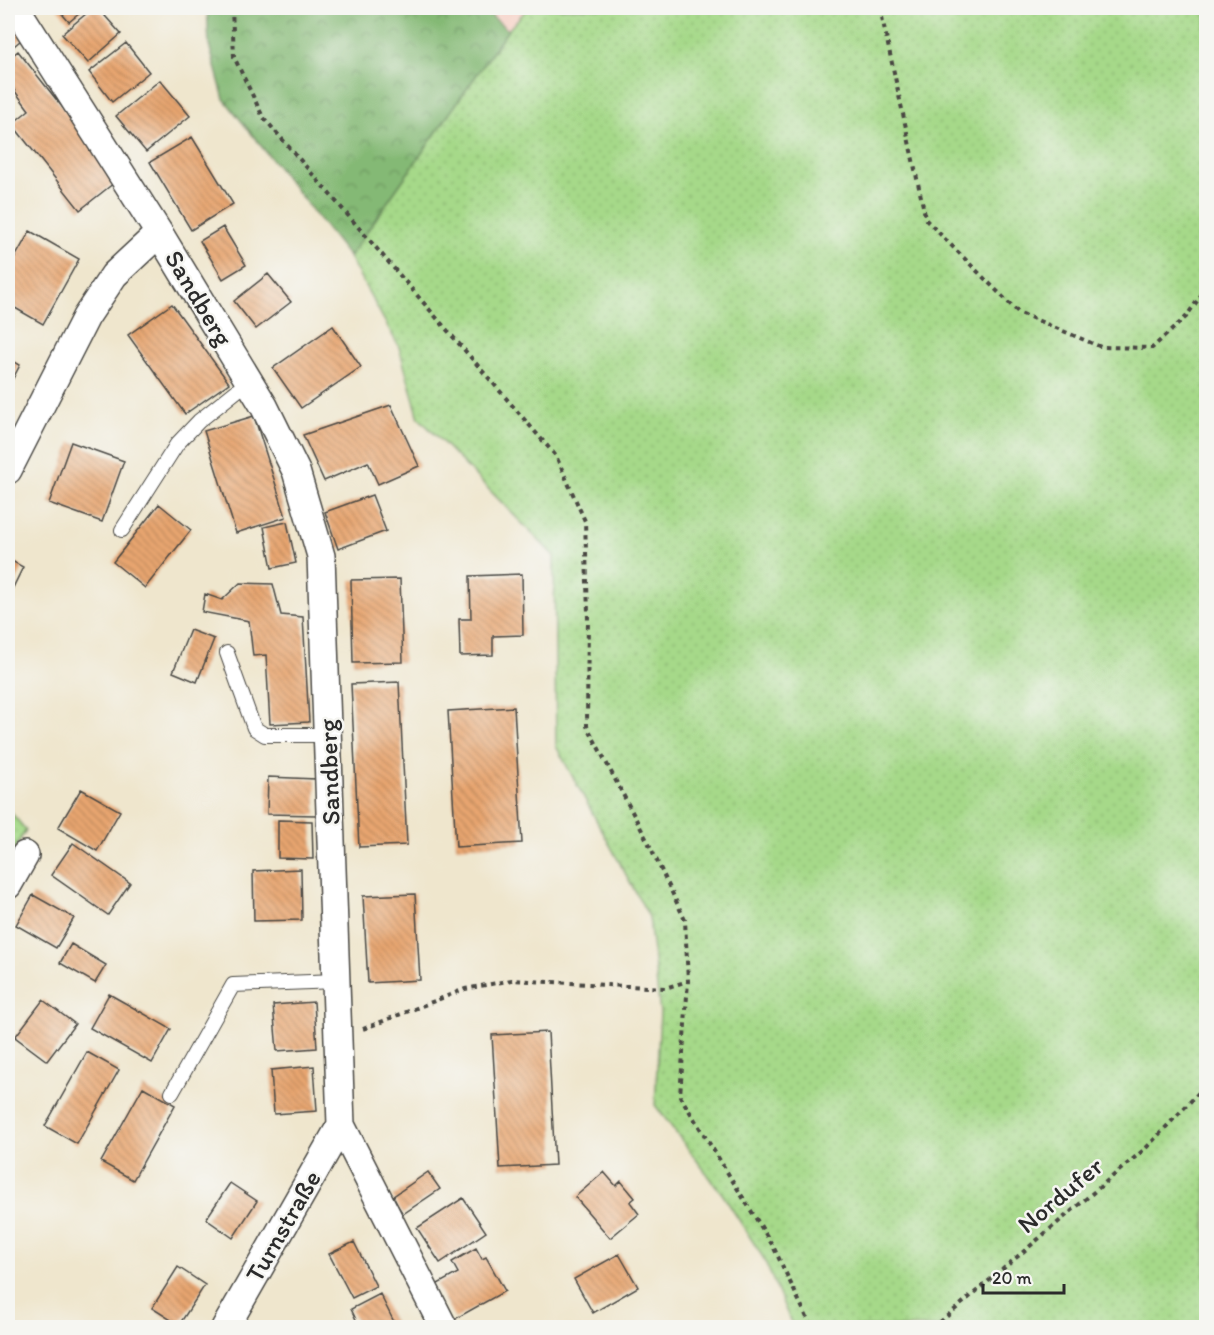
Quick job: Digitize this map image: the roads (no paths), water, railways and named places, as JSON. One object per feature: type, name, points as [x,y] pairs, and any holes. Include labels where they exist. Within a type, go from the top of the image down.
[{"type":"street","name":"Sandberg","points":[[16,8],[159,233],[249,381],[296,471],[321,556],[341,1125],[444,1328]]},
{"type":"street","name":"Sandberg","points":[[8,470],[86,317],[114,275],[159,233]]},
{"type":"street","points":[[8,885],[25,855]]},
{"type":"street","name":"Turnstraße","points":[[225,1328],[341,1125]]},
{"type":"lane","points":[[122,530],[177,444],[199,422],[249,381]]},
{"type":"lane","points":[[228,653],[254,728],[265,735],[327,735]]},
{"type":"lane","points":[[172,1093],[233,985],[336,981]]}]
